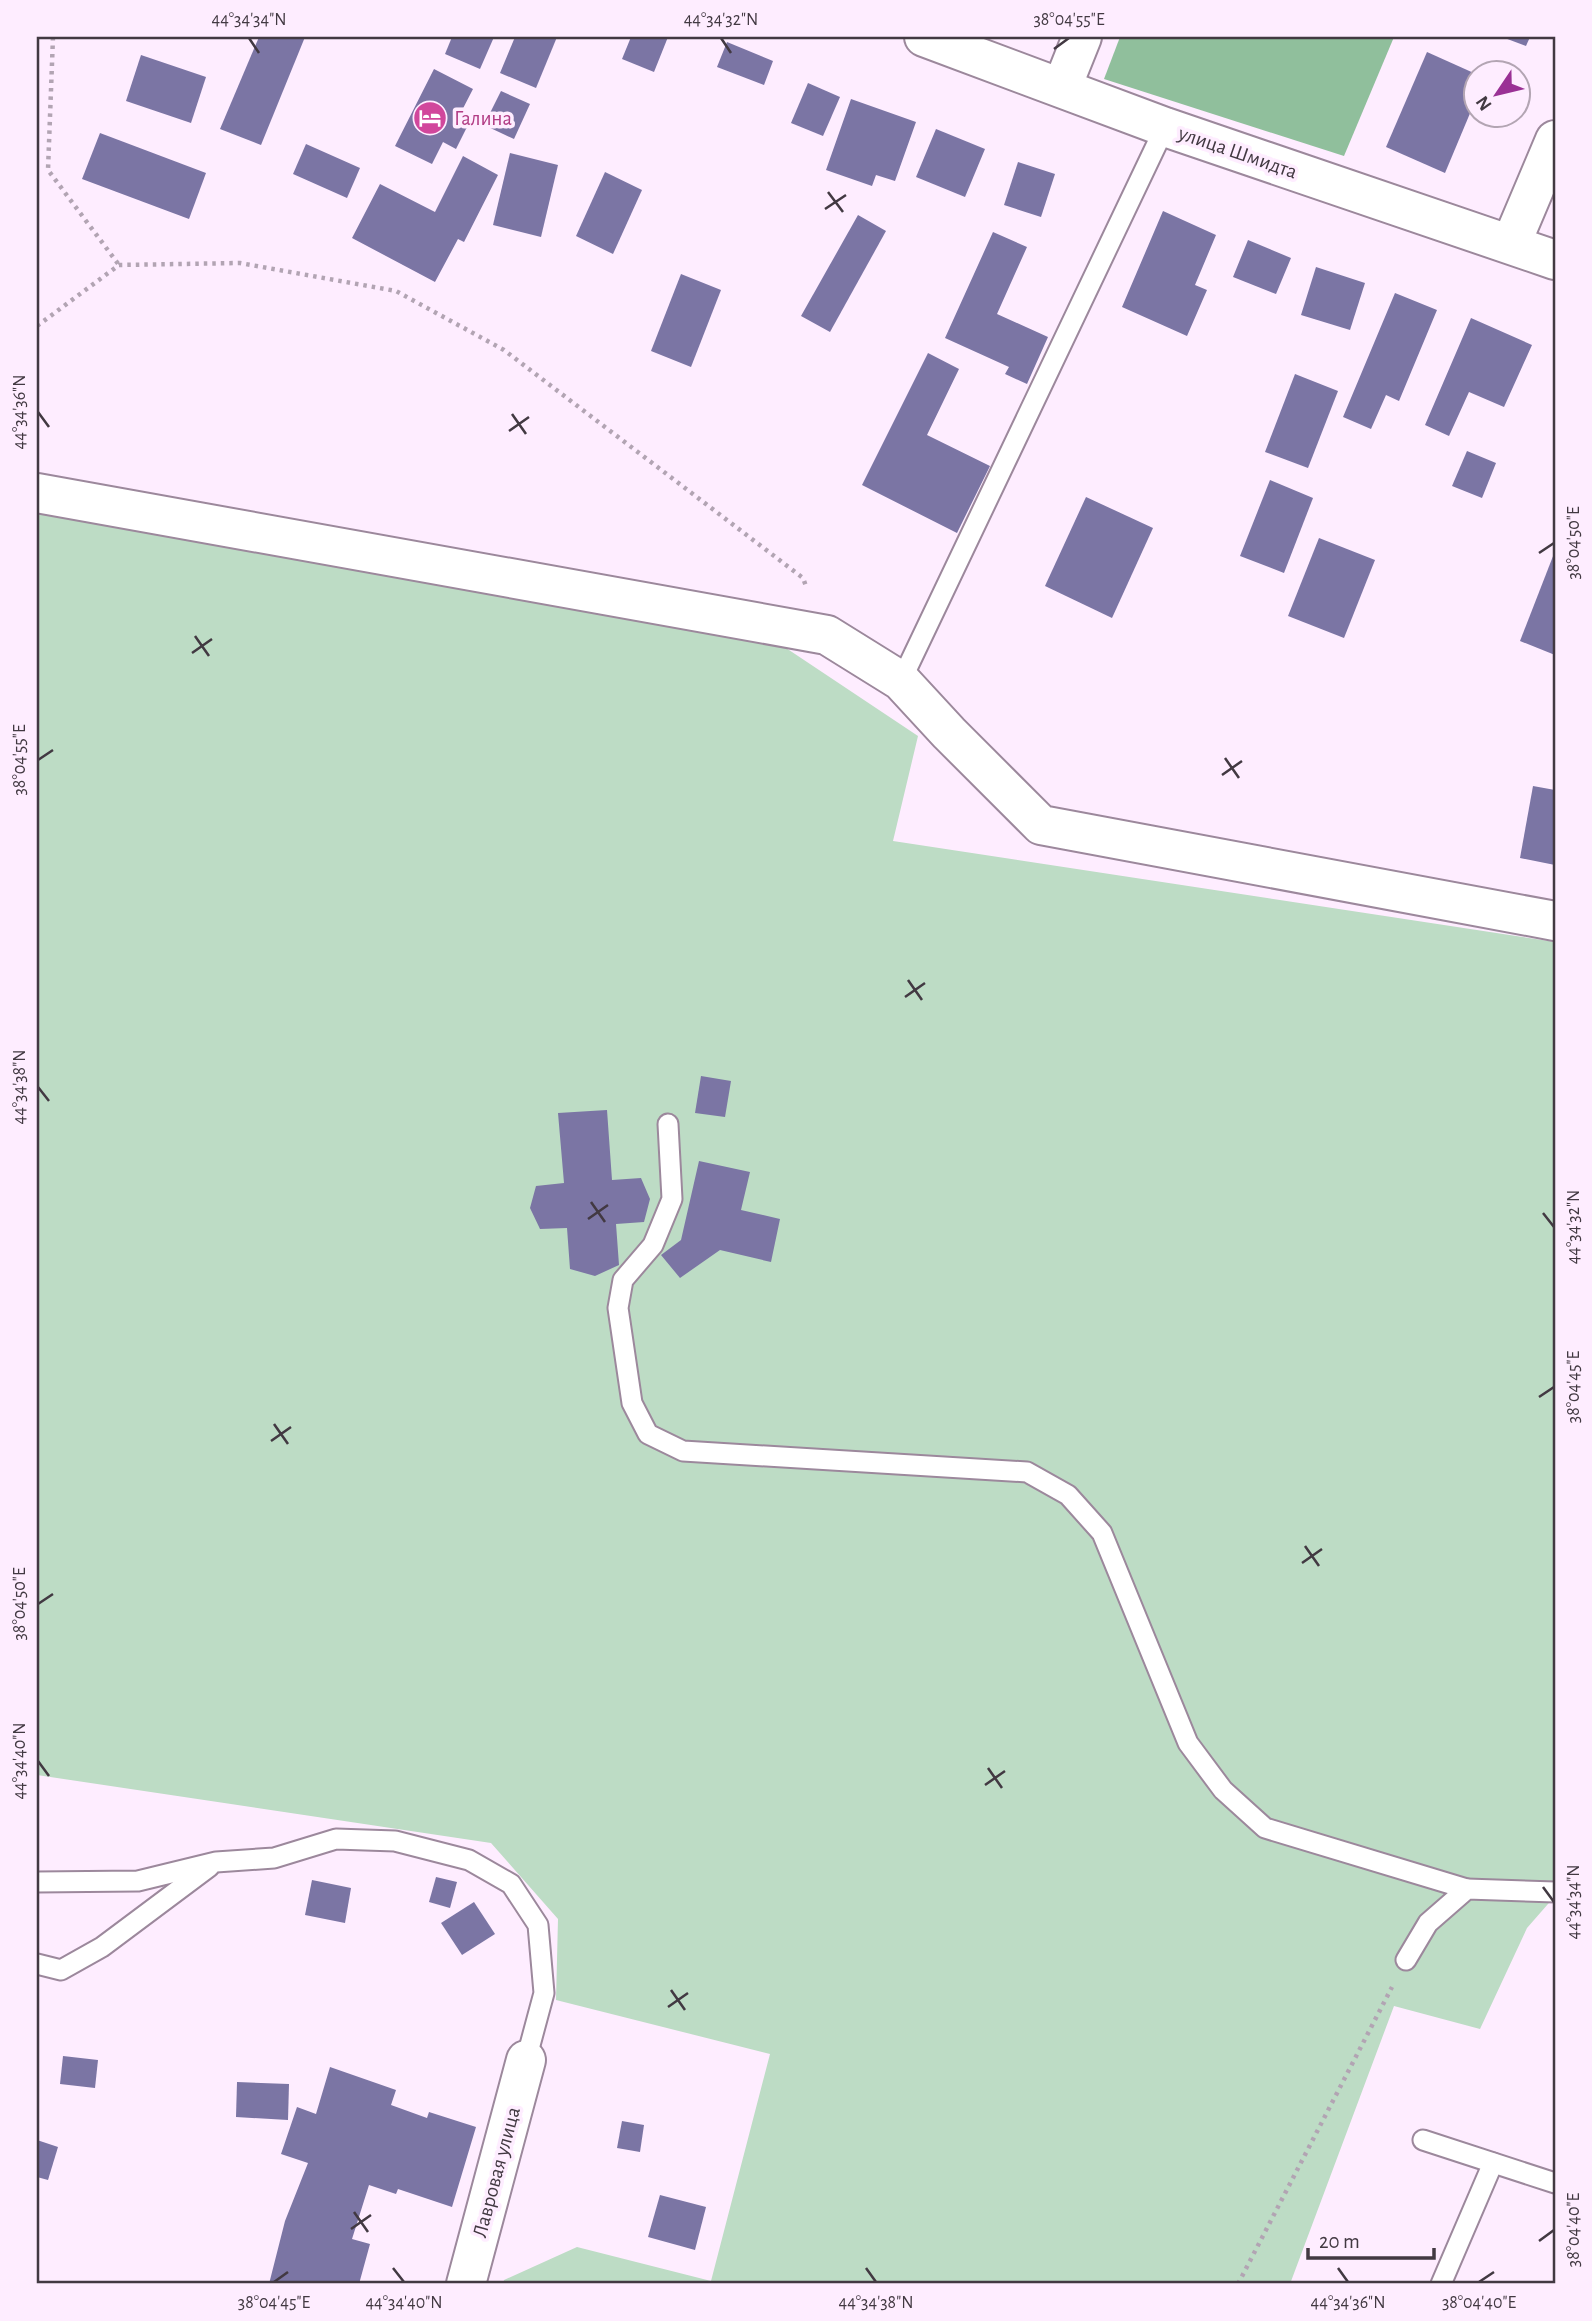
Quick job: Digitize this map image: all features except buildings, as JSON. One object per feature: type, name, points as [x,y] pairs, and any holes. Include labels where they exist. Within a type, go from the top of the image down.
[{"type":"street","name":"улица Шмидта","points":[[924,37],[1165,127],[1555,260]]},
{"type":"street","points":[[1062,87],[1082,37]]},
{"type":"street","points":[[1511,244],[1555,141]]},
{"type":"street","points":[[37,493],[827,635],[901,681],[1041,825],[1555,921]]},
{"type":"street","name":"Лавровая улица","points":[[466,2284],[526,2060]]},
{"type":"lane","points":[[901,681],[1165,127]]},
{"type":"lane","points":[[668,1124],[672,1199],[653,1245],[623,1280],[618,1308],[632,1403],[648,1434],[683,1451],[1027,1472],[1068,1495],[1102,1533],[1188,1743],[1223,1790],[1265,1828],[1467,1889],[1555,1892]]},
{"type":"lane","points":[[37,1882],[138,1881],[216,1862],[274,1858],[336,1839],[395,1841],[469,1860],[511,1884],[538,1925],[544,1993],[526,2060]]},
{"type":"lane","points":[[37,1964],[61,1970],[102,1947],[216,1862]]},
{"type":"lane","points":[[1406,1960],[1427,1923],[1467,1889]]},
{"type":"lane","points":[[1423,2140],[1555,2183]]},
{"type":"lane","points":[[1441,2284],[1493,2163]]},
{"type":"path","points":[[53,37],[48,170],[119,265]]},
{"type":"path","points":[[37,326],[119,265],[240,263],[396,291],[504,350],[803,578],[827,635]]},
{"type":"path","points":[[1238,2284],[1406,1960]]},
{"type":"green space","points":[[1120,37],[1394,37],[1344,156],[1104,79]]},
{"type":"green space","points":[[37,510],[777,642],[918,736],[893,841],[1555,942],[1555,1896],[1527,1928],[1480,2029],[1394,2006],[1290,2284],[503,2284],[504,2280],[577,2247],[711,2281],[770,2054],[556,2000],[558,1919],[491,1843],[37,1775]]},
{"type":"place","name":"Галина","points":[[430,118]]}]
